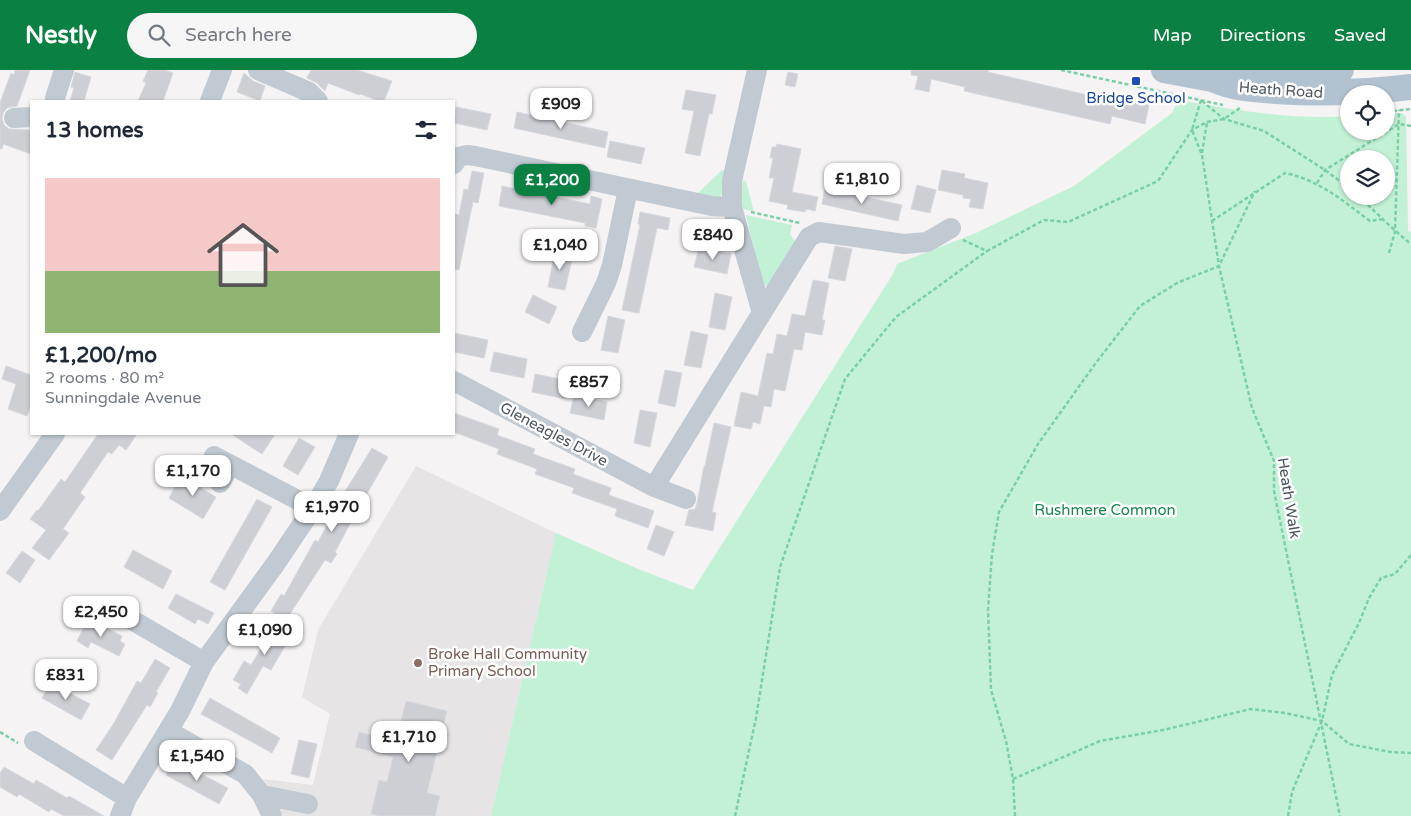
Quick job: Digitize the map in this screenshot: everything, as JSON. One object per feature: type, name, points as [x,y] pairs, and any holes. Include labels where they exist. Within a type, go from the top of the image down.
[{"type":"main road","name":"Heath Road","points":[[1164,70],[1234,88],[1312,93],[1360,93],[1411,87]]},
{"type":"main road","name":"Heath Road","points":[[1202,81],[1341,70]]},
{"type":"street","points":[[55,100],[64,70]]},
{"type":"street","points":[[210,100],[222,70]]},
{"type":"street","points":[[258,70],[309,92],[317,100]]},
{"type":"street","points":[[757,70],[732,181],[732,207],[762,313]]},
{"type":"street","points":[[455,162],[458,157],[475,156],[712,206],[732,207]]},
{"type":"street","points":[[582,332],[606,283],[612,265],[628,189]]},
{"type":"street","points":[[654,487],[809,237],[819,232],[904,244],[927,242],[951,228]]},
{"type":"street","name":"Gleneagles Drive","points":[[455,382],[654,487],[686,499]]},
{"type":"street","points":[[0,511],[54,435]]},
{"type":"street","points":[[34,741],[124,807],[168,731],[204,662],[313,508],[329,481],[347,438]]},
{"type":"street","points":[[220,483],[222,461],[313,508]]},
{"type":"street","points":[[120,613],[204,662]]},
{"type":"street","points":[[168,731],[245,774],[262,795],[272,816]]},
{"type":"street","points":[[262,795],[308,804]]},
{"type":"path","points":[[1061,70],[1150,90],[1202,81]]},
{"type":"path","points":[[1202,81],[1224,119],[1264,131],[1340,181]]},
{"type":"path","points":[[735,816],[756,718],[780,567],[846,379],[896,317],[987,251],[1044,220],[1068,222],[1158,181],[1192,130],[1202,81]]},
{"type":"path","points":[[1192,130],[1207,122],[1224,119],[1240,108]]},
{"type":"path","points":[[1395,110],[1411,109]]},
{"type":"path","points":[[1390,253],[1395,232],[1399,110]]},
{"type":"path","points":[[1202,155],[1207,122]]},
{"type":"path","points":[[1317,184],[1325,170],[1399,124],[1411,126]]},
{"type":"path","name":"Heath Walk","points":[[1192,130],[1202,155],[1220,266],[1252,408],[1274,461],[1274,491],[1340,816]]},
{"type":"path","points":[[1212,221],[1285,173],[1301,176],[1317,184],[1370,221],[1384,219]]},
{"type":"path","points":[[1015,816],[1013,779],[1006,741],[991,690],[988,610],[992,554],[999,512],[1038,444],[1095,364],[1140,306],[1177,283],[1220,266],[1255,191]]},
{"type":"path","points":[[1368,205],[1395,232],[1411,244]]},
{"type":"path","points":[[732,207],[800,223],[819,232]]},
{"type":"path","points":[[951,228],[964,242],[987,251]]},
{"type":"path","points":[[1288,816],[1292,792],[1322,721],[1332,675],[1359,623],[1369,598],[1381,578],[1396,574],[1411,555]]},
{"type":"path","points":[[1013,779],[1100,741],[1163,730],[1251,709],[1285,713],[1322,721],[1349,744],[1390,752],[1411,753]]},
{"type":"shaded area","name":"Broke Hall Community Primary School","points":[[416,466],[556,533],[491,816],[282,816],[275,795],[263,779],[313,785],[330,714],[302,697],[318,630]]},
{"type":"green space","name":"Rushmere Common","points":[[1178,100],[1242,111],[1306,117],[1340,116],[1340,140],[1395,140],[1395,113],[1402,113],[1406,117],[1408,231],[1411,232],[1411,816],[491,816],[556,533],[638,569],[693,590],[893,274],[897,264],[976,233],[1074,186],[1172,113]]},
{"type":"green space","points":[[722,170],[727,172],[723,192],[718,199],[696,195]]},
{"type":"green space","points":[[743,180],[746,181],[754,212],[741,208]]},
{"type":"green space","points":[[746,215],[792,225],[790,234],[798,246],[768,286],[763,285]]},
{"type":"building","points":[[15,70],[30,70],[17,106],[7,108],[3,113],[2,119],[4,125],[9,129],[30,130],[30,154],[3,144],[2,149],[0,149],[0,103],[11,73],[14,75]]},
{"type":"building","points":[[148,70],[165,70],[173,73],[163,100],[138,100],[146,83],[143,81]]},
{"type":"building","points":[[311,70],[357,70],[392,81],[384,100],[377,100],[328,83],[325,91],[317,83],[307,78]]},
{"type":"building","points":[[911,70],[988,70],[988,72],[1122,103],[1123,99],[1149,105],[1145,124],[1112,116],[1110,124],[964,91],[965,87],[931,79],[929,92],[915,89],[918,76],[911,75]]},
{"type":"building","points":[[75,72],[91,77],[84,100],[70,100],[74,88],[71,87]]},
{"type":"building","points":[[788,72],[798,74],[795,87],[785,85]]},
{"type":"building","points":[[244,73],[253,81],[265,86],[260,100],[237,92]]},
{"type":"building","points":[[686,90],[716,95],[712,114],[709,114],[700,156],[685,153],[694,111],[682,109]]},
{"type":"building","points":[[456,107],[491,114],[487,130],[455,123]]},
{"type":"building","points":[[517,112],[608,132],[605,148],[514,128]]},
{"type":"building","points":[[610,141],[645,148],[641,164],[607,157]]},
{"type":"building","points":[[777,144],[801,149],[792,192],[818,197],[815,211],[806,209],[805,212],[787,209],[788,205],[769,201],[774,178],[769,178],[773,158],[770,158],[772,147],[776,147]]},
{"type":"building","points":[[942,170],[965,174],[964,178],[988,183],[983,209],[969,207],[971,199],[963,198],[963,195],[938,190]]},
{"type":"building","points":[[472,171],[484,173],[478,203],[473,202],[459,270],[455,269],[455,214],[459,215],[464,189],[468,190]]},
{"type":"building","points":[[917,185],[936,190],[930,213],[911,209]]},
{"type":"building","points":[[502,186],[590,204],[591,196],[602,199],[596,228],[585,226],[585,223],[499,206]]},
{"type":"building","points":[[825,188],[902,205],[898,221],[822,204]]},
{"type":"building","points":[[640,212],[670,218],[668,230],[657,228],[639,313],[622,310],[640,225],[638,224]]},
{"type":"building","points":[[835,246],[852,249],[845,281],[828,278]]},
{"type":"building","points":[[699,247],[731,254],[727,274],[694,267]]},
{"type":"building","points":[[555,251],[573,255],[565,290],[548,287]]},
{"type":"building","points":[[813,280],[829,283],[822,320],[825,320],[822,335],[805,332],[802,350],[794,349],[785,391],[774,389],[771,407],[764,406],[760,424],[753,422],[751,429],[734,426],[741,392],[758,396],[767,353],[773,354],[777,334],[787,336],[792,314],[805,316]]},
{"type":"building","points":[[715,293],[732,297],[725,330],[709,327]]},
{"type":"building","points":[[533,295],[557,307],[549,324],[525,312]]},
{"type":"building","points":[[608,316],[625,320],[618,353],[601,350]]},
{"type":"building","points":[[691,331],[708,335],[701,368],[684,365]]},
{"type":"building","points":[[455,333],[488,340],[484,358],[455,352]]},
{"type":"building","points":[[494,352],[527,359],[524,378],[490,371]]},
{"type":"building","points":[[6,366],[30,375],[30,408],[27,416],[8,409],[16,384],[2,379]]},
{"type":"building","points":[[665,370],[682,373],[675,407],[658,403]]},
{"type":"building","points":[[535,374],[569,381],[565,399],[532,392]]},
{"type":"building","points":[[574,395],[607,402],[604,420],[570,413]]},
{"type":"building","points":[[640,410],[657,413],[650,447],[634,443]]},
{"type":"building","points":[[455,413],[499,429],[497,435],[535,449],[533,454],[575,469],[573,474],[611,488],[609,495],[654,511],[648,528],[615,516],[617,509],[572,493],[574,488],[535,474],[537,469],[497,454],[499,449],[455,432]]},
{"type":"building","points":[[714,423],[731,427],[712,512],[716,513],[713,531],[685,525],[689,510],[695,509],[697,503]]},
{"type":"building","points":[[97,435],[136,435],[126,450],[119,445],[112,454],[108,452],[80,493],[85,497],[63,529],[69,533],[49,560],[32,548],[46,530],[30,519],[61,479],[65,482]]},
{"type":"building","points":[[233,435],[274,435],[262,454]]},
{"type":"building","points":[[299,438],[315,447],[298,475],[283,466]]},
{"type":"building","points":[[372,448],[388,457],[335,552],[337,554],[331,563],[325,560],[286,620],[271,611],[281,594],[284,596],[315,540],[318,542],[344,493]]},
{"type":"building","points":[[191,477],[204,484],[201,488],[216,497],[203,519],[169,498],[178,481],[186,486]]},
{"type":"building","points":[[257,499],[272,507],[225,590],[210,582]]},
{"type":"building","points":[[656,525],[674,532],[664,556],[647,549]]},
{"type":"building","points":[[133,550],[172,571],[163,589],[124,567]]},
{"type":"building","points":[[22,551],[35,560],[20,583],[6,573]]},
{"type":"building","points":[[176,594],[214,613],[208,624],[198,619],[195,624],[168,608]]},
{"type":"building","points":[[88,619],[122,636],[120,641],[125,644],[119,656],[91,642],[88,648],[77,641]]},
{"type":"building","points":[[279,619],[295,629],[271,670],[263,666],[247,694],[238,688],[241,684],[233,680],[244,661],[251,665]]},
{"type":"building","points":[[155,659],[170,668],[156,692],[158,693],[150,707],[147,705],[112,760],[96,750],[114,723],[137,681],[141,683]]},
{"type":"building","points":[[51,683],[90,704],[81,720],[42,698]]},
{"type":"building","points":[[210,698],[280,738],[272,753],[201,714]]},
{"type":"building","points":[[406,701],[447,711],[427,793],[440,796],[435,816],[380,816],[371,814],[379,780],[387,782],[393,757],[355,747],[359,732],[396,742]]},
{"type":"building","points":[[299,740],[317,744],[309,778],[291,774]]},
{"type":"building","points":[[174,760],[228,788],[219,804],[166,775]]},
{"type":"building","points":[[4,767],[34,784],[36,780],[67,798],[69,796],[104,816],[64,816],[51,809],[49,812],[19,794],[17,797],[0,787],[0,773]]},
{"type":"place","name":"Bridge School","points":[[1136,81]]},
{"type":"place","name":"Broke Hall Community Primary School","points":[[418,663]]}]
